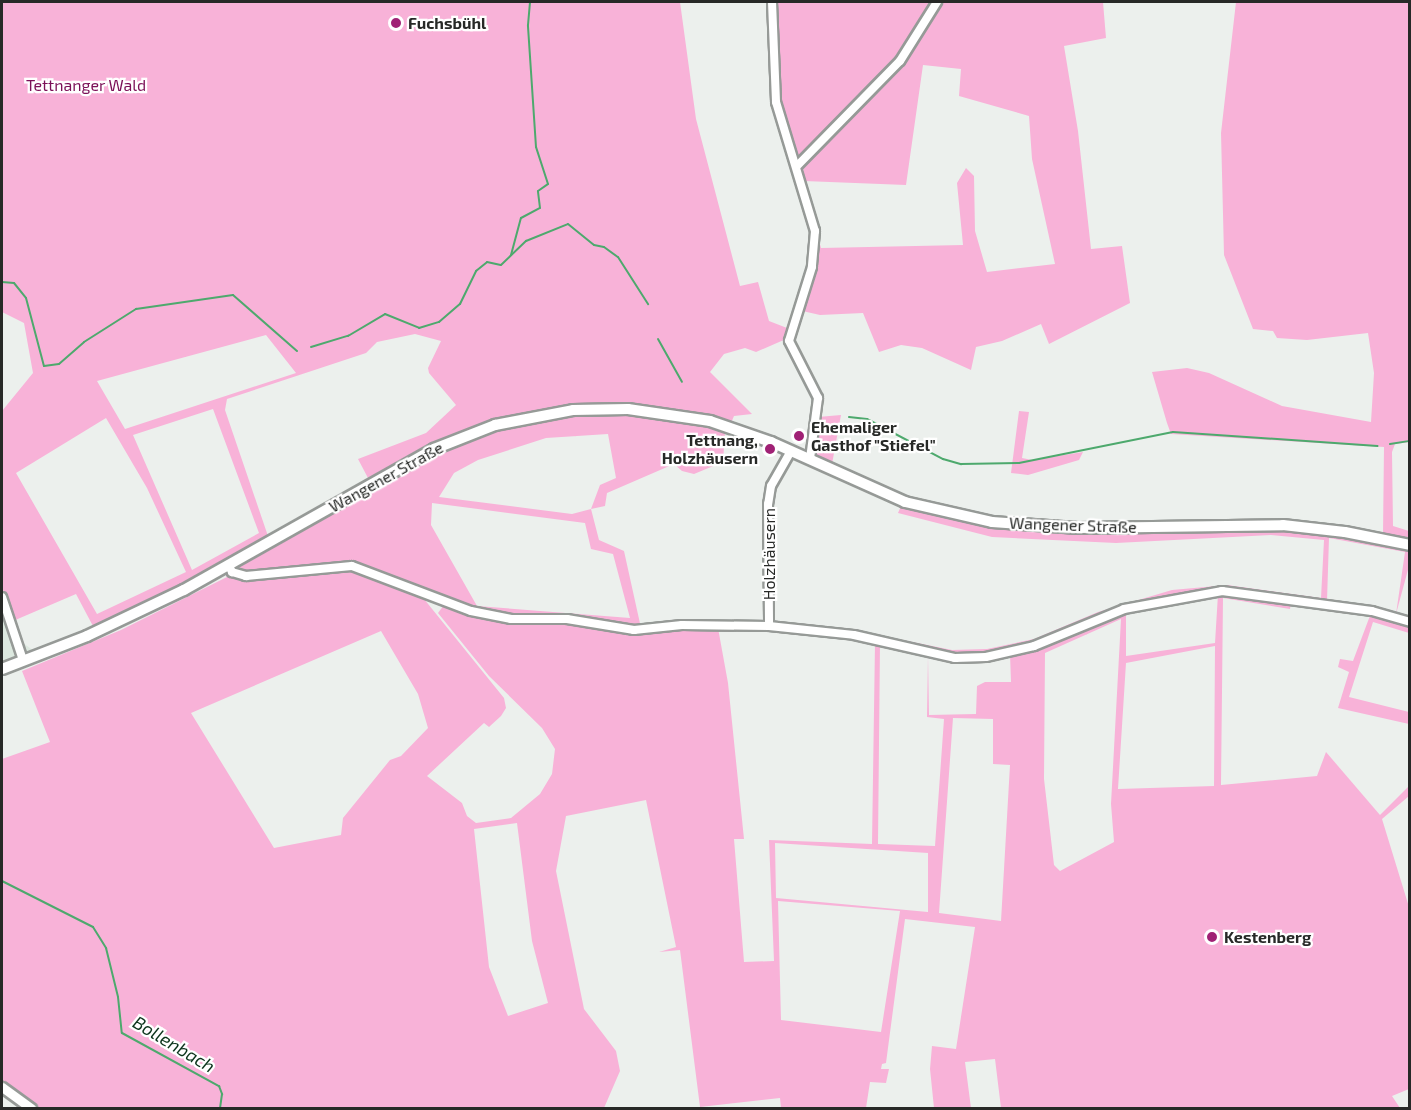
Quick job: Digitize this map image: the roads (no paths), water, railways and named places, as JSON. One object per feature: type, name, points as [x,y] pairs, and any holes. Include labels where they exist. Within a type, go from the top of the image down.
[{"type":"main road","name":"Wangener Straße","points":[[2,669],[87,636],[229,566],[421,455],[480,430],[536,415],[602,409],[667,413],[710,421],[791,451],[905,502],[992,522],[1078,528],[1283,525],[1346,532],[1410,544]]},
{"type":"street","points":[[772,2],[776,102],[812,219],[815,250],[792,326],[791,351],[818,398],[810,459]]},
{"type":"street","points":[[797,166],[900,61],[937,2]]},
{"type":"street","name":"Holzhäusern","points":[[769,626],[768,504],[771,486],[791,451]]},
{"type":"street","points":[[229,566],[232,572],[246,576],[352,566],[471,611],[511,619],[578,620],[634,630],[769,626],[854,635],[927,654],[986,657],[1050,641],[1124,609],[1222,591],[1372,611],[1410,622]]},
{"type":"street","points":[[2,597],[23,660]]},
{"type":"street","points":[[2,1087],[31,1108]]},
{"type":"waterway","points":[[511,255],[521,218],[540,208],[538,191],[548,184],[536,147],[528,25],[530,2]]},
{"type":"waterway","points":[[311,347],[348,336],[385,314],[419,328],[439,322],[460,304],[476,271],[487,262],[501,265],[526,241],[568,224],[594,245],[604,247],[618,257],[648,304]]},
{"type":"waterway","points":[[2,282],[14,283],[26,298],[44,366],[59,364],[84,342],[136,309],[233,295],[297,351]]},
{"type":"waterway","points":[[658,339],[682,382]]},
{"type":"waterway","points":[[849,417],[867,419],[943,459],[961,464],[1019,463],[1173,432],[1378,446]]},
{"type":"waterway","points":[[1390,444],[1410,441]]},
{"type":"waterway","name":"Bollenbach","points":[[2,881],[93,927],[106,948],[118,997],[122,1033],[219,1086],[222,1094],[220,1108]]},
{"type":"place","name":"Fuchsbühl","points":[[396,23]]},
{"type":"place","name":"Ehemaliger Gasthof \"Stiefel\"","points":[[799,436]]},
{"type":"place","name":"Tettnang, Holzhäusern","points":[[770,449]]},
{"type":"place","name":"Kestenberg","points":[[1212,937]]},
{"type":"park label","name":"Tettnanger Wald","points":[[86,85]]}]
